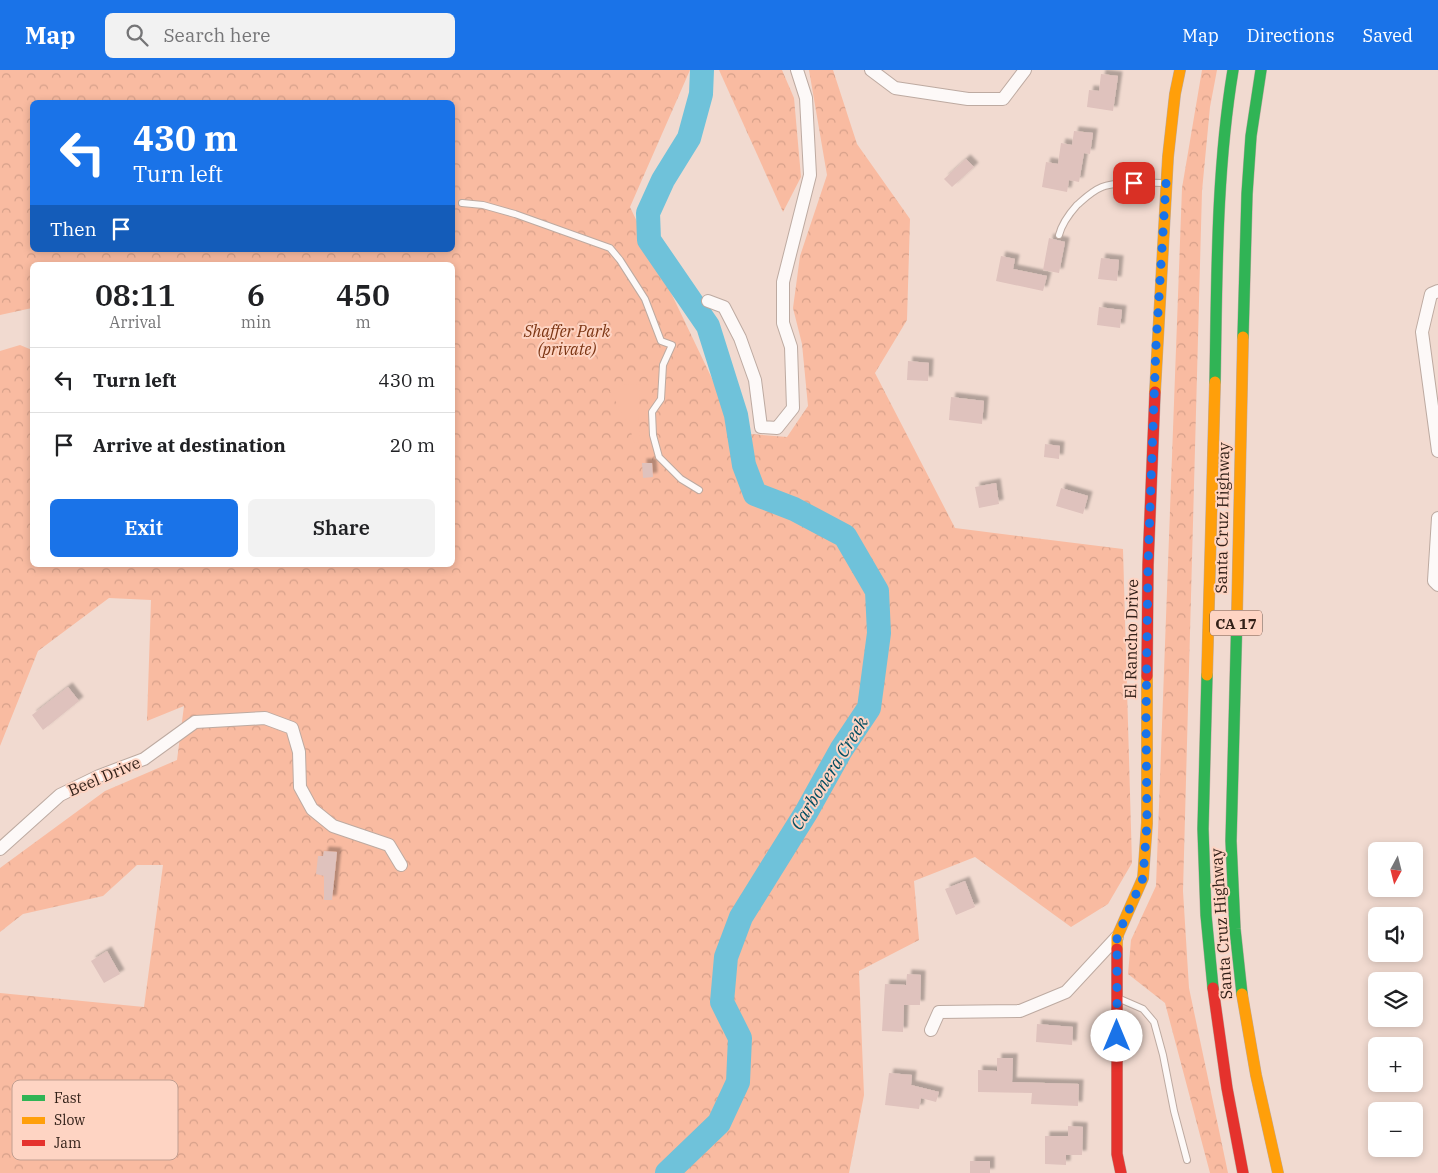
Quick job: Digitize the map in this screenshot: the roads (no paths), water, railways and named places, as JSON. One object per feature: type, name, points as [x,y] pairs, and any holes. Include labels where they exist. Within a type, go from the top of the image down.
[{"type":"main road","name":"El Rancho Drive","points":[[1120,1173],[1117,1154],[1117,937],[1143,878],[1147,823],[1148,565],[1156,346],[1166,183],[1175,94],[1180,70]]},
{"type":"main road","name":"Santa Cruz Highway","points":[[1233,70],[1225,118],[1220,175],[1203,829],[1206,914],[1214,989],[1243,1173]]},
{"type":"main road","name":"Santa Cruz Highway","points":[[1262,70],[1251,136],[1247,194],[1231,841],[1236,929],[1245,1015],[1278,1173]]},
{"type":"street","points":[[708,301],[724,307],[740,338],[755,380],[761,428],[777,428],[793,408],[791,347],[783,323],[783,282],[810,175],[806,98],[797,70]]},
{"type":"street","points":[[871,70],[895,88],[968,99],[1003,99],[1025,70]]},
{"type":"street","points":[[1438,291],[1431,294],[1422,332],[1438,451]]},
{"type":"street","points":[[1438,518],[1434,581],[1438,585]]},
{"type":"street","name":"Beel Drive","points":[[0,849],[60,795],[99,776],[144,759],[195,722],[265,718],[292,728],[299,752],[300,787],[312,809],[333,826],[389,845],[401,865]]},
{"type":"street","points":[[931,1030],[939,1012],[1020,1011],[1066,992],[1117,937]]},
{"type":"lane","points":[[1059,235],[1062,224],[1073,210],[1088,195],[1104,186],[1134,183],[1166,183]]},
{"type":"lane","points":[[462,203],[483,205],[582,237],[610,248],[620,260],[645,299],[661,341],[672,346],[664,365],[661,399],[652,412],[653,435],[659,458],[681,479],[699,490]]},
{"type":"lane","points":[[1117,997],[1143,1009],[1154,1022],[1187,1160]]},
{"type":"waterway","name":"Carbonera Creek","points":[[667,1173],[719,1123],[738,1082],[740,1038],[722,1002],[726,957],[741,917],[807,811],[841,750],[869,708],[879,633],[877,591],[845,536],[794,509],[755,494],[744,465],[736,415],[708,326],[649,240],[648,213],[663,180],[689,138],[701,94],[702,70]]},
{"type":"park label","name":"Shaffer Park (private)","points":[[567,340]]}]
